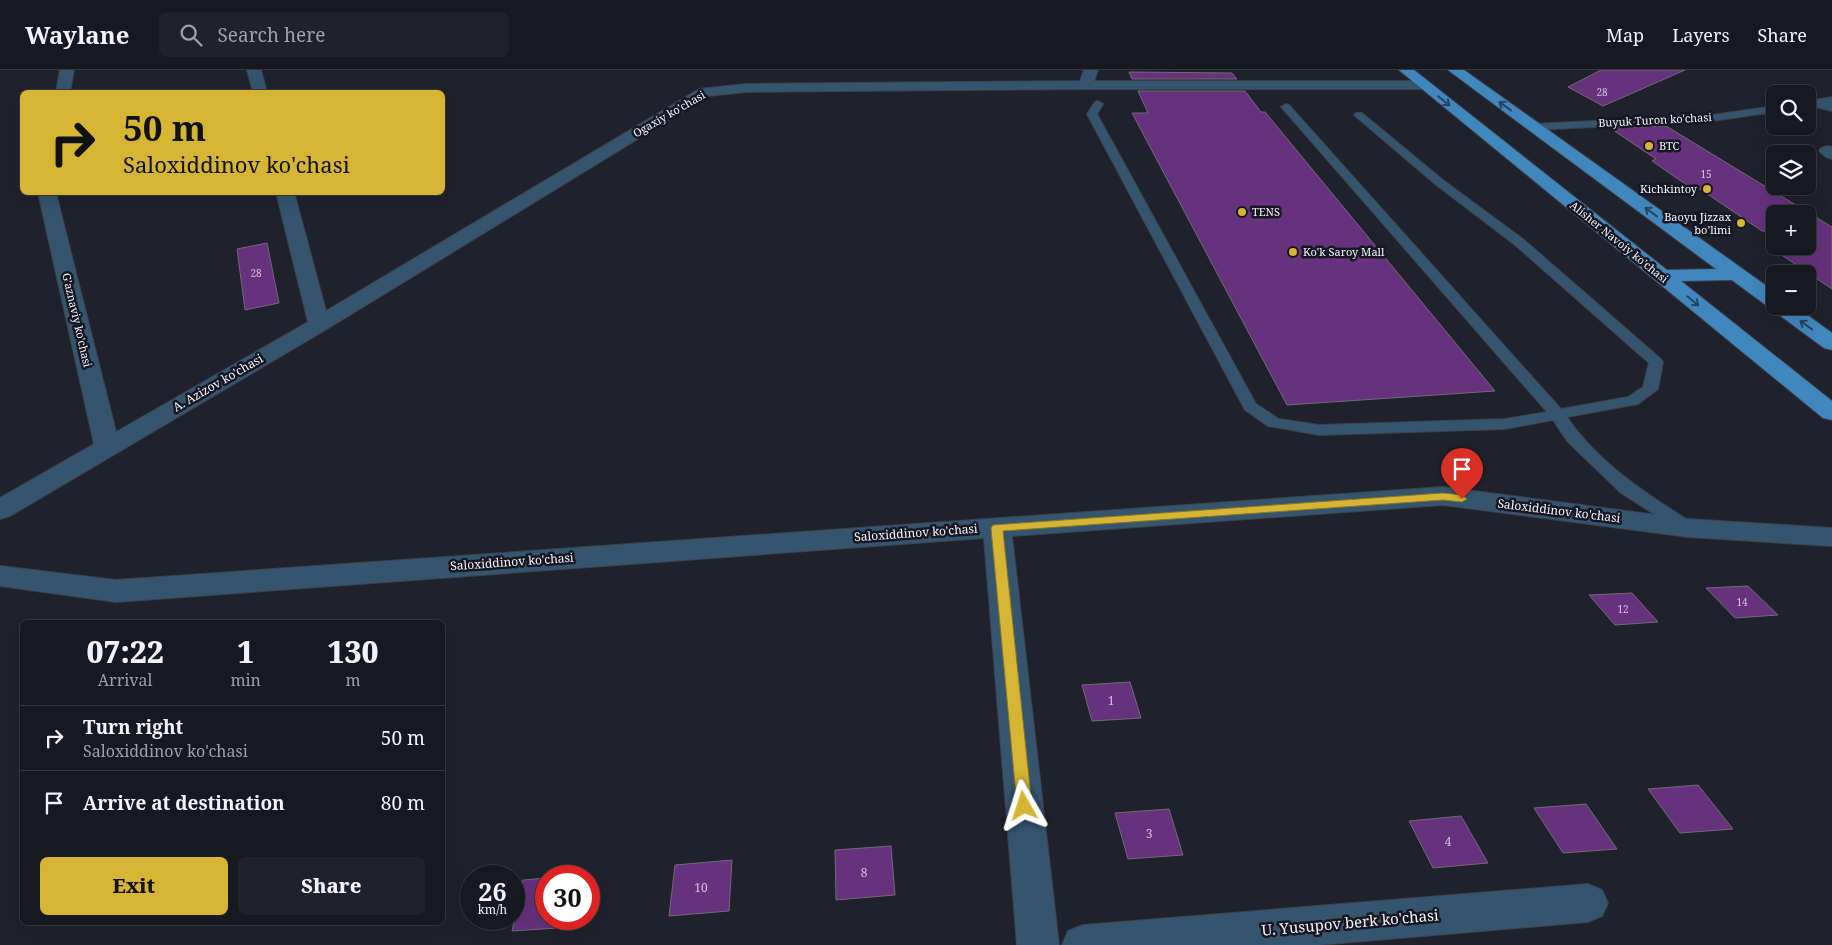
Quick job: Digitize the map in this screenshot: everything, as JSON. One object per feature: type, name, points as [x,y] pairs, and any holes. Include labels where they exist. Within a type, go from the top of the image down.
[{"type":"main road","name":"Alisher Navoiy ko'chasi","points":[[1406,70],[1832,413]]},
{"type":"main road","points":[[1455,70],[1766,296]]},
{"type":"main road","points":[[1662,276],[1736,274]]},
{"type":"main road","points":[[1793,315],[1832,344]]},
{"type":"street","points":[[63,90],[67,70]]},
{"type":"street","points":[[254,70],[259,90]]},
{"type":"street","points":[[1085,86],[1091,70]]},
{"type":"street","name":"Ogaxiy ko'chasi","points":[[319,324],[704,92],[746,88],[1424,85]]},
{"type":"street","points":[[1816,104],[1832,107]]},
{"type":"street","name":"G'aznaviy ko'chasi","points":[[48,195],[107,447]]},
{"type":"street","points":[[286,195],[319,324]]},
{"type":"street","name":"A. Azizov ko'chasi","points":[[0,510],[319,324]]},
{"type":"street","name":"Saloxiddinov ko'chasi","points":[[0,576],[116,590],[1443,496],[1688,528],[1832,538]]},
{"type":"street","points":[[997,528],[1038,945]]},
{"type":"street","name":"U. Yusupov berk ko'chasi","points":[[1082,945],[1588,903]]},
{"type":"lane","points":[[1816,102],[1832,100]]},
{"type":"lane","points":[[1098,104],[1092,114],[1250,407],[1274,423],[1319,430],[1505,424],[1633,402],[1650,389],[1656,362],[1519,242],[1439,182],[1359,115]]},
{"type":"lane","points":[[1286,107],[1557,414],[1573,438],[1627,489],[1688,528]]},
{"type":"lane","name":"Buyuk Turon ko'chasi","points":[[1534,127],[1712,118],[1766,110]]},
{"type":"building","points":[[1601,70],[1685,70],[1603,106],[1568,87]]},
{"type":"building","points":[[1129,72],[1232,73],[1237,79],[1132,79]]},
{"type":"building","name":"Ko'k Saroy Mall","points":[[1138,91],[1245,91],[1261,112],[1265,112],[1495,391],[1287,405],[1132,113],[1148,113]]},
{"type":"building","points":[[1666,126],[1766,187],[1766,195],[1779,195],[1796,205],[1766,205],[1766,231],[1762,231],[1700,189],[1691,188],[1652,161],[1656,159],[1610,128]]},
{"type":"building","points":[[1816,217],[1832,227],[1832,289],[1816,278],[1816,265],[1796,265],[1783,256],[1816,255]]},
{"type":"building","points":[[267,243],[279,303],[245,310],[237,249]]},
{"type":"building","points":[[1748,586],[1778,615],[1735,618],[1706,588]]},
{"type":"building","points":[[1632,593],[1658,622],[1615,625],[1589,595]]},
{"type":"building","points":[[1130,682],[1141,718],[1092,721],[1082,685]]},
{"type":"building","points":[[1698,785],[1733,829],[1680,833],[1648,789]]},
{"type":"building","points":[[1586,804],[1617,849],[1563,853],[1534,808]]},
{"type":"building","points":[[1169,809],[1183,855],[1128,859],[1115,813]]},
{"type":"building","points":[[1461,816],[1488,863],[1433,868],[1409,821]]},
{"type":"building","points":[[891,846],[895,895],[836,900],[835,850]]},
{"type":"building","points":[[732,860],[729,911],[669,916],[675,865]]},
{"type":"building","points":[[535,879],[535,929],[512,931],[525,930],[525,880]]},
{"type":"place","name":"BTC","points":[[1649,146]]},
{"type":"place","name":"Kichkintoy","points":[[1707,189]]},
{"type":"place","name":"TENS","points":[[1242,212]]},
{"type":"place","name":"Baoyu Jizzax bo’limi","points":[[1741,223]]},
{"type":"place","name":"Ko'k Saroy Mall","points":[[1293,252]]},
{"type":"route","points":[[1024,806],[997,528],[1443,496],[1462,499]]}]
